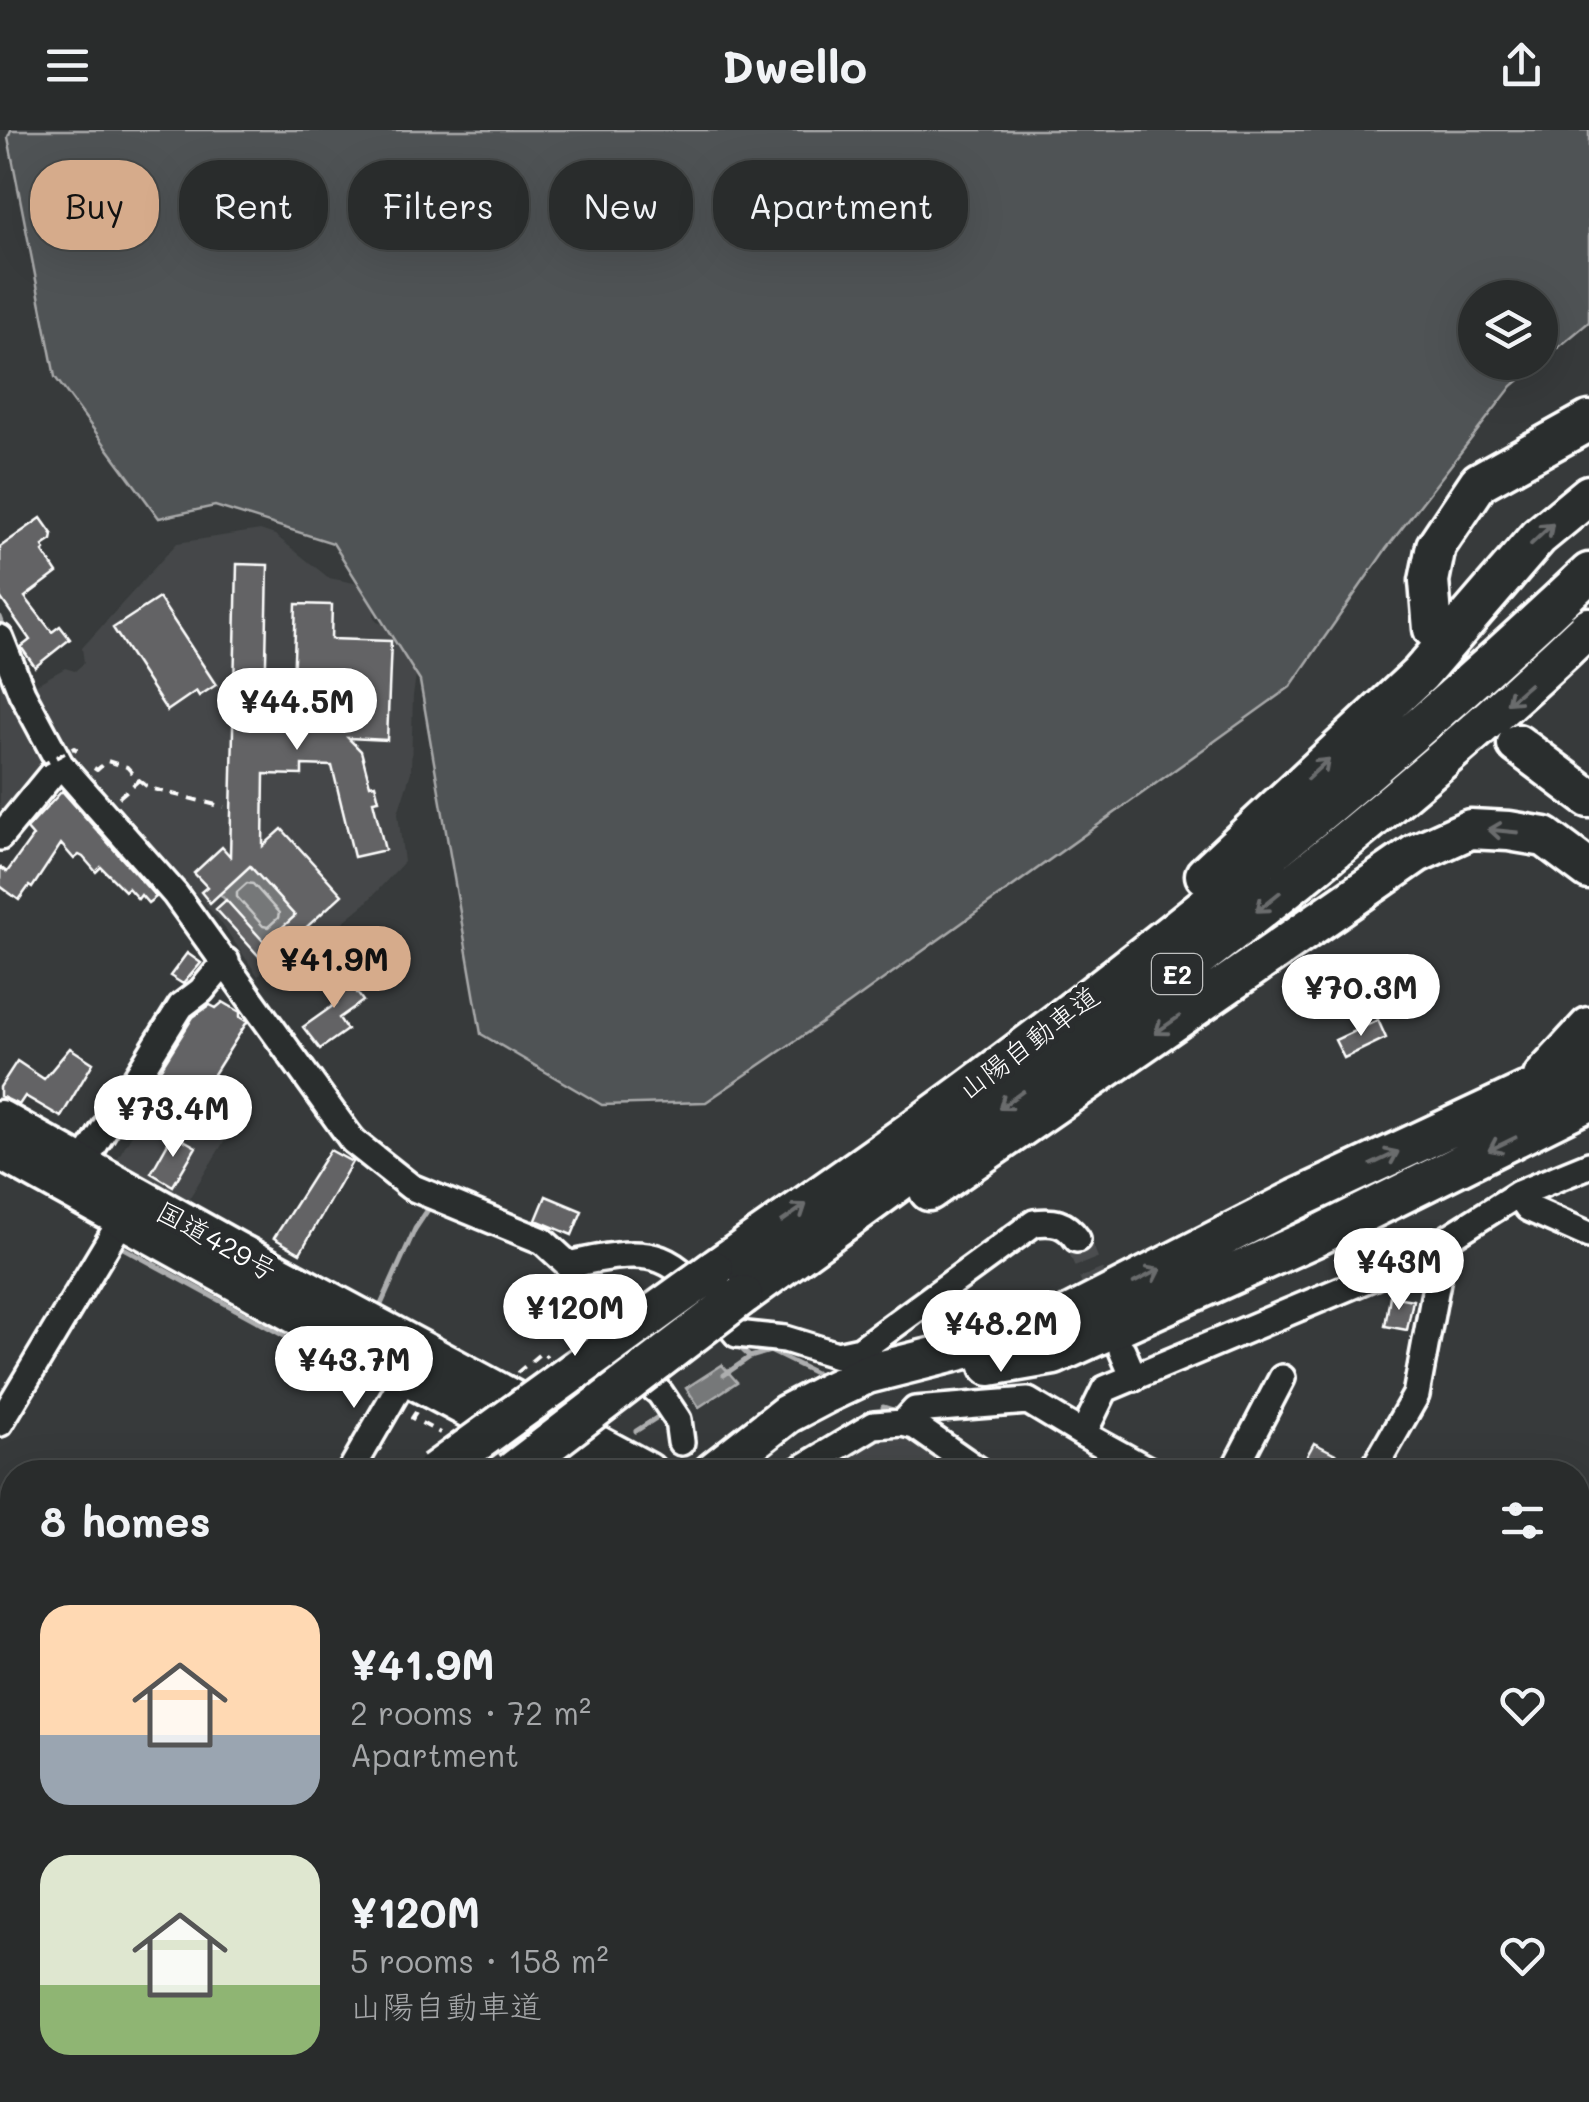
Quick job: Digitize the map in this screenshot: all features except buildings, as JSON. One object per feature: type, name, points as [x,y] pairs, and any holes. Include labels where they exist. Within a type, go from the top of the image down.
[{"type":"highway","points":[[1433,629],[1429,581],[1436,546],[1480,482],[1589,421]]},
{"type":"highway","points":[[990,1074],[1420,674],[1538,537],[1589,495]]},
{"type":"highway","name":"山陽自動車道","points":[[452,1460],[990,1074],[1398,746],[1589,572]]},
{"type":"highway","name":"山陽自動車道","points":[[528,1460],[1192,962],[1438,764],[1589,627]]},
{"type":"highway","points":[[1517,744],[1589,798]]},
{"type":"highway","points":[[743,1295],[788,1289],[1417,852],[1470,829],[1509,831],[1544,837],[1589,870]]},
{"type":"highway","points":[[1526,1092],[1559,1063],[1589,1027]]},
{"type":"highway","points":[[728,1460],[787,1414],[840,1386],[867,1374],[1041,1330],[1297,1199],[1526,1092],[1567,1079],[1589,1065]]},
{"type":"highway","points":[[766,1460],[803,1431],[881,1390],[918,1378],[1054,1356],[1315,1238],[1589,1100]]},
{"type":"highway","name":"国道429号","points":[[0,1120],[75,1176],[115,1233],[406,1375],[557,1460]]},
{"type":"highway","name":"国道429号","points":[[0,1150],[75,1176],[624,1460]]},
{"type":"street","points":[[0,638],[22,693],[60,758],[176,894],[352,1140],[411,1186],[543,1241],[568,1265],[586,1334],[660,1392],[672,1409],[682,1442]]},
{"type":"street","points":[[0,837],[60,758]]},
{"type":"street","points":[[75,1176],[182,1006],[201,991],[226,960]]},
{"type":"street","points":[[1083,1434],[1105,1389],[1438,1256],[1522,1201],[1589,1164]]},
{"type":"street","points":[[1522,1201],[1589,1235]]},
{"type":"street","points":[[568,1265],[641,1254],[664,1258],[680,1269],[737,1334],[785,1339],[837,1355],[860,1350],[1034,1223],[1053,1221],[1068,1227],[1077,1239]]},
{"type":"street","points":[[0,1423],[115,1233]]},
{"type":"street","points":[[1379,1460],[1416,1395],[1438,1256]]},
{"type":"street","points":[[1122,1350],[1134,1378]]},
{"type":"street","points":[[357,1460],[406,1375]]},
{"type":"street","points":[[1239,1460],[1282,1378]]},
{"type":"street","points":[[816,1460],[874,1424],[954,1406],[1028,1401],[1130,1460]]},
{"type":"street","points":[[907,1418],[964,1460]]},
{"type":"path","points":[[91,765],[97,770],[106,761],[128,767],[148,788],[224,807]]},
{"type":"path","points":[[114,801],[139,780]]},
{"type":"path","points":[[522,1367],[542,1352],[547,1358],[544,1360]]},
{"type":"path","points":[[419,1413],[412,1418],[442,1434]]},
{"type":"shaded area","points":[[11,130],[1589,130],[1589,322],[1558,348],[1558,280],[1458,280],[1458,380],[1519,380],[1386,549],[1290,687],[706,1102],[602,1105],[481,1034],[420,681],[333,543],[215,506],[159,518],[55,377],[30,250],[159,250],[159,160],[30,160],[30,249],[8,137]]},
{"type":"shaded area","points":[[260,530],[275,535],[329,578],[370,586],[375,591],[374,618],[410,632],[418,662],[411,772],[398,813],[404,862],[365,904],[327,935],[317,928],[258,976],[219,920],[67,747],[35,685],[65,668],[75,671],[84,663],[82,648],[177,543]]},
{"type":"shaded area","points":[[0,654],[49,768],[0,831]]},
{"type":"shaded area","points":[[169,1074],[239,1117],[187,1202],[117,1159]]},
{"type":"shaded area","points":[[904,1429],[949,1460],[832,1460],[875,1435]]},
{"type":"water","points":[[250,866],[295,916],[265,943],[220,894]]},
{"type":"water","points":[[722,1365],[737,1382],[699,1407],[686,1388]]},
{"type":"waterway","points":[[0,617],[5,630]]},
{"type":"waterway","points":[[119,811],[168,867]]},
{"type":"waterway","points":[[196,903],[374,1143]]},
{"type":"waterway","points":[[379,1309],[415,1229],[431,1205]]},
{"type":"waterway","points":[[534,1224],[551,1230],[572,1250]]},
{"type":"waterway","points":[[1444,1257],[1489,1227]]},
{"type":"waterway","points":[[116,1244],[343,1368],[345,1365]]},
{"type":"waterway","points":[[736,1344],[750,1357],[770,1351],[817,1374]]},
{"type":"waterway","points":[[724,1375],[750,1357]]},
{"type":"waterway","points":[[883,1407],[902,1413]]},
{"type":"waterway","points":[[636,1431],[664,1413]]},
{"type":"waterway","points":[[1366,1460],[1387,1422]]},
{"type":"tunnel","points":[[1077,1239],[1107,1313]]}]
